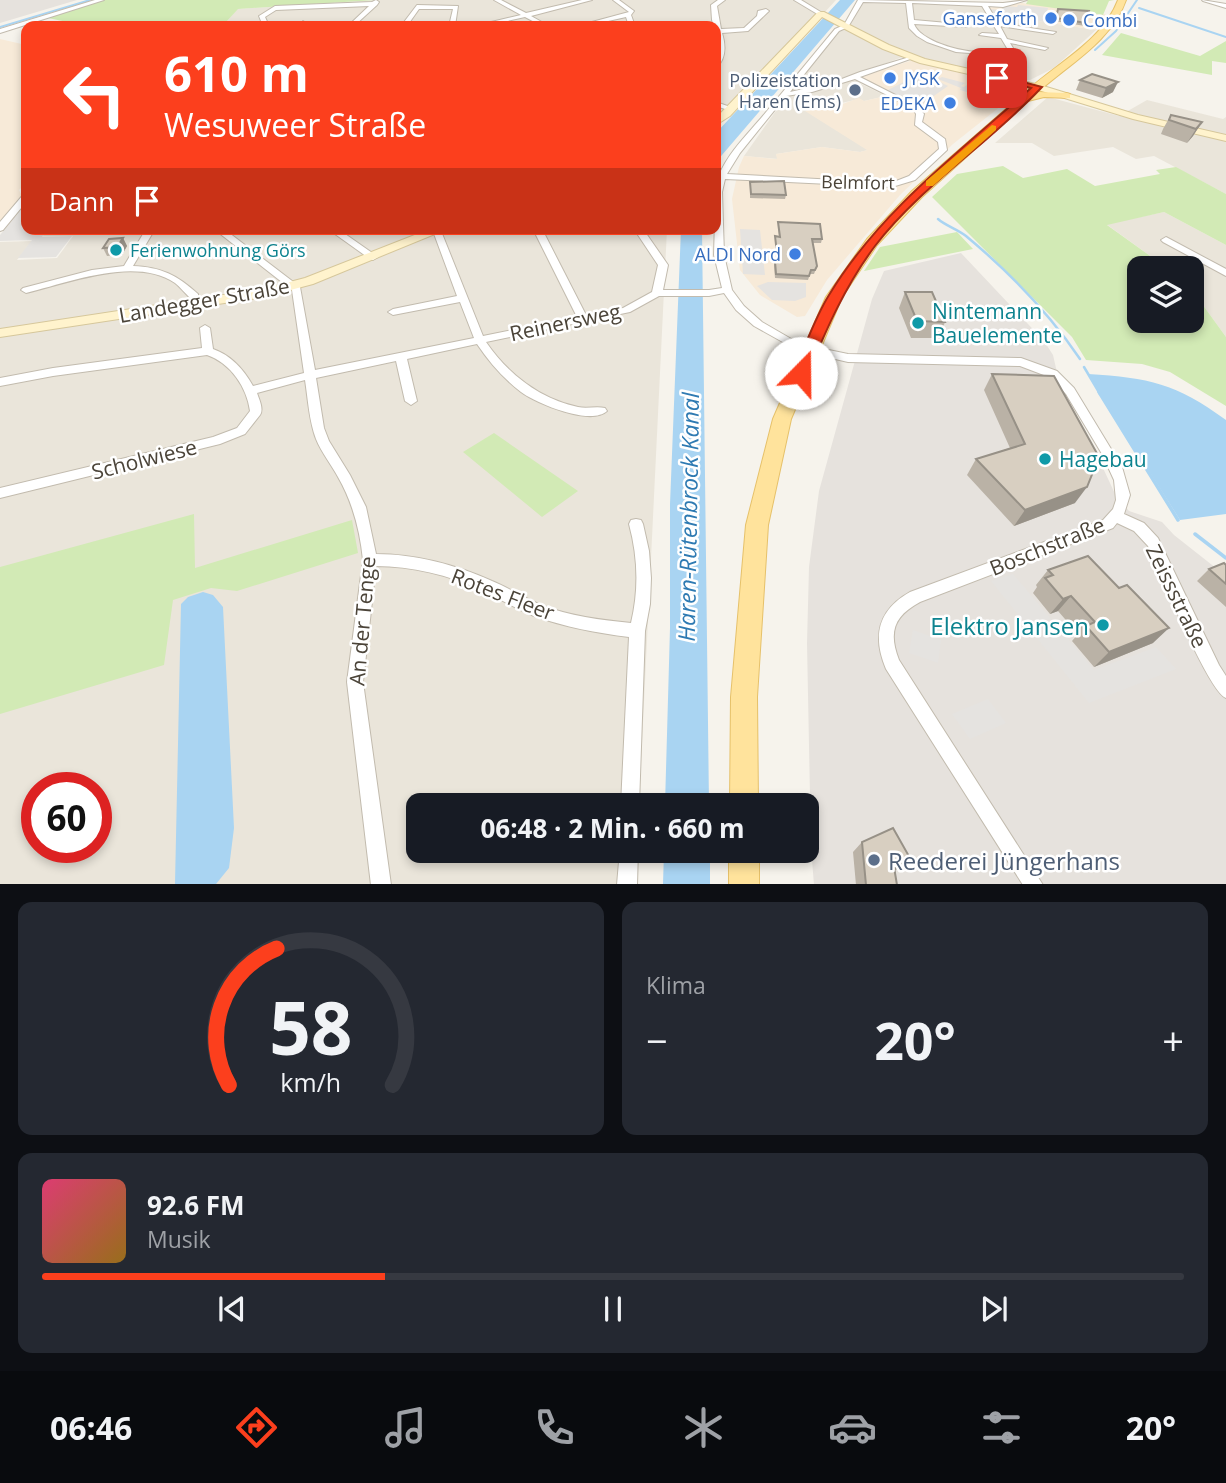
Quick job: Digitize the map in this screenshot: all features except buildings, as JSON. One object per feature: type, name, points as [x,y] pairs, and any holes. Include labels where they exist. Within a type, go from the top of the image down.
[{"type":"main road","points":[[744,793],[744,697],[757,525],[782,419],[834,296],[872,242],[917,194],[1036,88],[1084,50],[1116,17],[1122,0]]},
{"type":"main road","points":[[721,117],[822,14],[911,57],[1014,81],[1136,117],[1226,138]]},
{"type":"main road","points":[[997,78],[1036,88],[1044,94],[1069,96]]},
{"type":"main road","name":"Landegger Straße","points":[[0,333],[227,300],[294,286],[427,235]]},
{"type":"main road","points":[[744,863],[744,884]]},
{"type":"street","points":[[47,10],[81,0]]},
{"type":"street","points":[[33,21],[101,0]]},
{"type":"street","points":[[497,0],[536,21]]},
{"type":"street","points":[[500,21],[589,0]]},
{"type":"street","points":[[602,21],[633,13],[616,0]]},
{"type":"street","points":[[718,21],[713,9],[714,5],[722,0]]},
{"type":"street","points":[[797,0],[822,14]]},
{"type":"street","points":[[721,180],[730,161],[861,0],[1011,4],[1024,0]]},
{"type":"street","points":[[1205,0],[1226,6]]},
{"type":"street","points":[[264,21],[262,16],[275,8],[377,2]]},
{"type":"street","points":[[356,21],[377,2]]},
{"type":"street","points":[[909,2],[913,31],[928,40],[963,51],[999,54],[1024,63]]},
{"type":"street","points":[[984,4],[1010,48],[999,54]]},
{"type":"street","points":[[407,21],[417,7],[454,6],[457,9],[453,21]]},
{"type":"street","points":[[628,15],[630,21]]},
{"type":"street","points":[[721,57],[721,30],[746,30],[760,16]]},
{"type":"street","points":[[974,20],[1052,32]]},
{"type":"street","points":[[912,22],[967,25]]},
{"type":"street","points":[[0,31],[21,25]]},
{"type":"street","points":[[982,35],[1045,48]]},
{"type":"street","points":[[783,94],[799,95],[846,79],[857,78],[862,73],[911,57]]},
{"type":"street","name":"Belmfort","points":[[722,176],[892,185],[912,178],[943,150],[942,141],[918,124],[920,114],[915,107],[857,78]]},
{"type":"street","points":[[721,105],[731,108]]},
{"type":"street","points":[[0,228],[21,203]]},
{"type":"street","points":[[128,267],[147,235]]},
{"type":"street","points":[[226,235],[294,286]]},
{"type":"street","points":[[341,235],[373,257]]},
{"type":"street","points":[[441,235],[480,341],[494,360],[526,390],[547,401],[580,412],[601,411]]},
{"type":"street","points":[[540,235],[583,319]]},
{"type":"street","points":[[642,235],[663,265],[657,293]]},
{"type":"street","points":[[719,235],[719,255],[727,290]]},
{"type":"street","points":[[1166,240],[1226,273]]},
{"type":"street","points":[[26,290],[128,267],[154,269],[169,274],[186,285],[194,296]]},
{"type":"street","name":"An der Tenge","points":[[294,286],[298,293],[318,428],[362,516],[370,561],[355,682],[381,884]]},
{"type":"street","name":"Boschstraße","points":[[727,290],[740,308],[758,324],[786,342],[810,351],[848,358],[1009,361],[1041,367],[1060,379],[1070,391],[1114,467],[1123,488],[1121,507],[1108,524],[1096,531],[902,603],[886,624],[887,652],[892,664],[1034,884]]},
{"type":"street","name":"Reinersweg","points":[[309,376],[626,310],[657,293],[709,293],[727,290]]},
{"type":"street","points":[[393,312],[463,298]]},
{"type":"street","points":[[205,328],[208,351]]},
{"type":"street","points":[[0,382],[208,351],[225,358],[250,391],[265,385],[309,376]]},
{"type":"street","points":[[401,357],[411,401]]},
{"type":"street","name":"Scholwiese","points":[[0,493],[232,436],[250,423],[256,412],[256,402],[250,391]]},
{"type":"street","name":"Zeissstraße","points":[[1116,516],[1139,527],[1153,542],[1213,670],[1226,690]]},
{"type":"street","points":[[630,793],[637,631],[642,608],[645,562],[636,524]]},
{"type":"street","name":"Rotes Fleer","points":[[370,561],[385,560],[428,567],[475,581],[539,610],[604,627],[637,631]]},
{"type":"street","points":[[627,884],[628,863]]},
{"type":"shaded area","points":[[0,0],[77,0],[0,23]]},
{"type":"shaded area","points":[[375,0],[836,0],[721,122],[721,21],[227,21],[237,9]]},
{"type":"shaded area","points":[[863,2],[981,5],[987,13],[1096,30],[1054,68],[1030,80],[1019,80],[914,56],[849,26]]},
{"type":"shaded area","points":[[1022,3],[1110,15],[1096,30],[993,14],[988,8]]},
{"type":"shaded area","points":[[1006,6],[1048,8],[1044,22],[993,14],[989,9],[1000,10]]},
{"type":"shaded area","points":[[841,29],[848,29],[905,56],[853,76],[859,83],[886,96],[806,111],[868,150],[860,152],[822,147],[776,154],[778,159],[744,156],[790,91]]},
{"type":"shaded area","points":[[0,39],[21,44],[21,197],[0,221]]},
{"type":"shaded area","points":[[913,60],[984,77],[1021,90],[953,144],[900,195],[827,280],[805,316],[797,317],[760,295],[740,270],[732,199],[739,167],[744,156],[777,159],[776,154],[822,147],[860,152],[867,150],[805,111],[832,104],[837,106],[859,98],[864,101],[886,96],[890,93],[862,78],[863,76]]},
{"type":"shaded area","points":[[921,73],[948,86],[918,107],[886,91]]},
{"type":"shaded area","points":[[942,77],[965,83],[961,86],[964,87],[977,78],[985,78],[1021,90],[1005,103],[960,90],[961,88],[938,79]]},
{"type":"shaded area","points":[[1048,97],[1119,116],[1147,100],[1223,119],[1226,117],[1226,194],[1154,156],[1136,159],[1113,147],[1054,156],[1032,143],[995,143]]},
{"type":"shaded area","points":[[21,210],[21,235],[72,236],[56,257],[18,258],[32,240],[0,241],[0,235]]},
{"type":"shaded area","points":[[1164,212],[1226,245],[1226,337],[1204,307],[1204,256],[1150,256],[1106,224]]},
{"type":"shaded area","points":[[740,229],[760,230],[765,275],[743,274]]},
{"type":"shaded area","points":[[667,235],[640,793],[406,793],[406,863],[637,863],[636,884],[0,884],[0,242],[32,241],[17,260],[57,258],[73,236],[43,236]]},
{"type":"shaded area","points":[[961,253],[1044,341],[1053,355],[1061,390],[1090,440],[1116,496],[1129,511],[1162,522],[1174,535],[1226,576],[1226,884],[814,884],[812,863],[819,863],[819,793],[810,793],[807,643],[809,567],[819,491],[872,299],[884,271]]},
{"type":"shaded area","points":[[768,282],[806,283],[806,297],[795,301],[772,300],[757,286]]},
{"type":"shaded area","points":[[1013,574],[1094,670],[1156,647],[1176,669],[1089,703],[991,581]]},
{"type":"shaded area","points":[[913,630],[941,640],[938,663],[909,653]]},
{"type":"shaded area","points":[[988,699],[1006,723],[970,739],[952,714]]},
{"type":"green space","points":[[104,0],[375,0],[238,9],[227,21],[62,21],[48,18]]},
{"type":"green space","points":[[1028,0],[1114,0],[1109,1],[1103,15],[1026,4]]},
{"type":"green space","points":[[1121,33],[1200,56],[1226,41],[1226,63],[1212,61],[1212,75],[1102,55]]},
{"type":"green space","points":[[1003,166],[1023,178],[1067,169],[1095,186],[1160,174],[1156,170],[1176,167],[1226,194],[1226,245],[1164,212],[1107,225],[1150,256],[1127,256],[1127,333],[1204,333],[1204,307],[1226,337],[1226,406],[1170,372],[1142,364],[1086,360],[1072,337],[932,197],[957,174]]},
{"type":"green space","points":[[957,232],[973,249],[864,271],[880,247]]},
{"type":"green space","points":[[494,433],[578,491],[542,517],[463,452]]},
{"type":"green space","points":[[194,514],[195,568],[352,520],[358,553],[237,591],[211,588],[173,600],[164,665],[0,714],[0,567]]},
{"type":"water","points":[[840,0],[855,0],[721,156],[721,128]]},
{"type":"water","name":"Haren-Rütenbrock Kanal","points":[[681,235],[702,235],[709,793],[665,793],[670,504]]},
{"type":"water","points":[[1088,374],[1129,378],[1176,390],[1226,420],[1226,514],[1180,520]]},
{"type":"water","points":[[203,592],[213,595],[223,607],[234,828],[229,868],[216,884],[175,884],[181,604],[188,597]]},
{"type":"water","points":[[664,863],[710,863],[710,884],[663,884]]},
{"type":"waterway","points":[[0,27],[90,0]]},
{"type":"waterway","points":[[1095,50],[1116,31],[1137,0]]},
{"type":"waterway","points":[[1139,8],[1226,37]]},
{"type":"waterway","points":[[938,219],[966,236],[1012,278],[1055,325],[1080,359]]},
{"type":"waterway","points":[[1084,367],[1100,394]]},
{"type":"waterway","points":[[1099,392],[1178,520]]},
{"type":"waterway","points":[[1195,534],[1226,558]]},
{"type":"slow traffic","points":[[930,184],[992,128]]},
{"type":"place","name":"Ganseforth","points":[[1051,18]]},
{"type":"place","name":"Combi","points":[[1069,20]]},
{"type":"place","name":"JYSK","points":[[890,78]]},
{"type":"place","name":"Polizeistation Haren (Ems)","points":[[855,90]]},
{"type":"place","name":"EDEKA","points":[[950,103]]},
{"type":"place","name":"Ferienwohnung Görs","points":[[116,250]]},
{"type":"place","name":"ALDI Nord","points":[[795,254]]},
{"type":"place","name":"Nintemann Bauelemente","points":[[918,323]]},
{"type":"place","name":"Hagebau","points":[[1045,459]]},
{"type":"place","name":"Elektro Jansen","points":[[1103,625]]},
{"type":"place","name":"Reederei Jüngerhans","points":[[874,860]]},
{"type":"route","points":[[801,373],[834,296],[872,242],[917,194],[1037,87],[997,78]]}]
